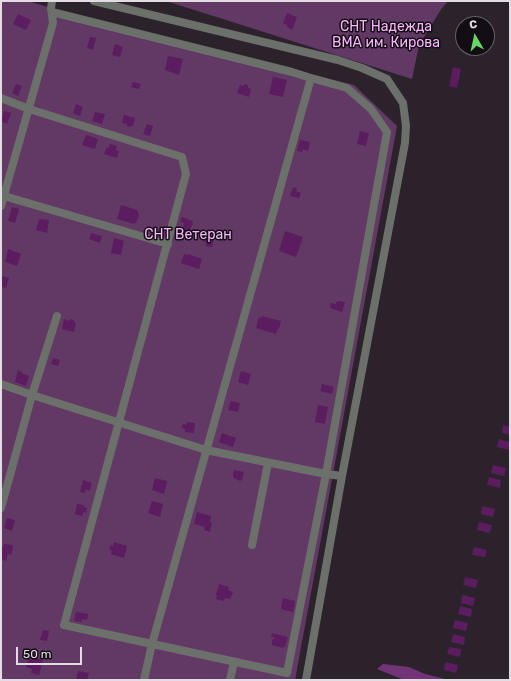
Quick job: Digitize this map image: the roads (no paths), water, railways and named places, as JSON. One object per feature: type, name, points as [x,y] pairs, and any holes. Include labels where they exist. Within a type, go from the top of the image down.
[{"type":"street","points":[[1,206],[53,23],[51,8],[52,1]]},
{"type":"street","points":[[95,1],[350,64],[387,79],[403,103],[406,126],[406,143],[342,476],[306,680]]},
{"type":"street","points":[[1,98],[29,109],[182,157],[186,174],[64,625],[287,673],[326,474],[387,132],[371,109],[347,88],[292,72],[52,12]]},
{"type":"street","points":[[144,680],[152,644],[311,78]]},
{"type":"street","points":[[3,195],[168,244]]},
{"type":"street","points":[[1,508],[32,395],[57,316]]},
{"type":"street","points":[[1,384],[206,450],[342,476]]},
{"type":"street","points":[[252,545],[268,462]]},
{"type":"street","points":[[230,680],[234,662]]},
{"type":"park label","name":"СНТ Надежда ВМА им. Кирова","points":[[386,36]]},
{"type":"park label","name":"СНТ Ветеран","points":[[188,235]]}]
